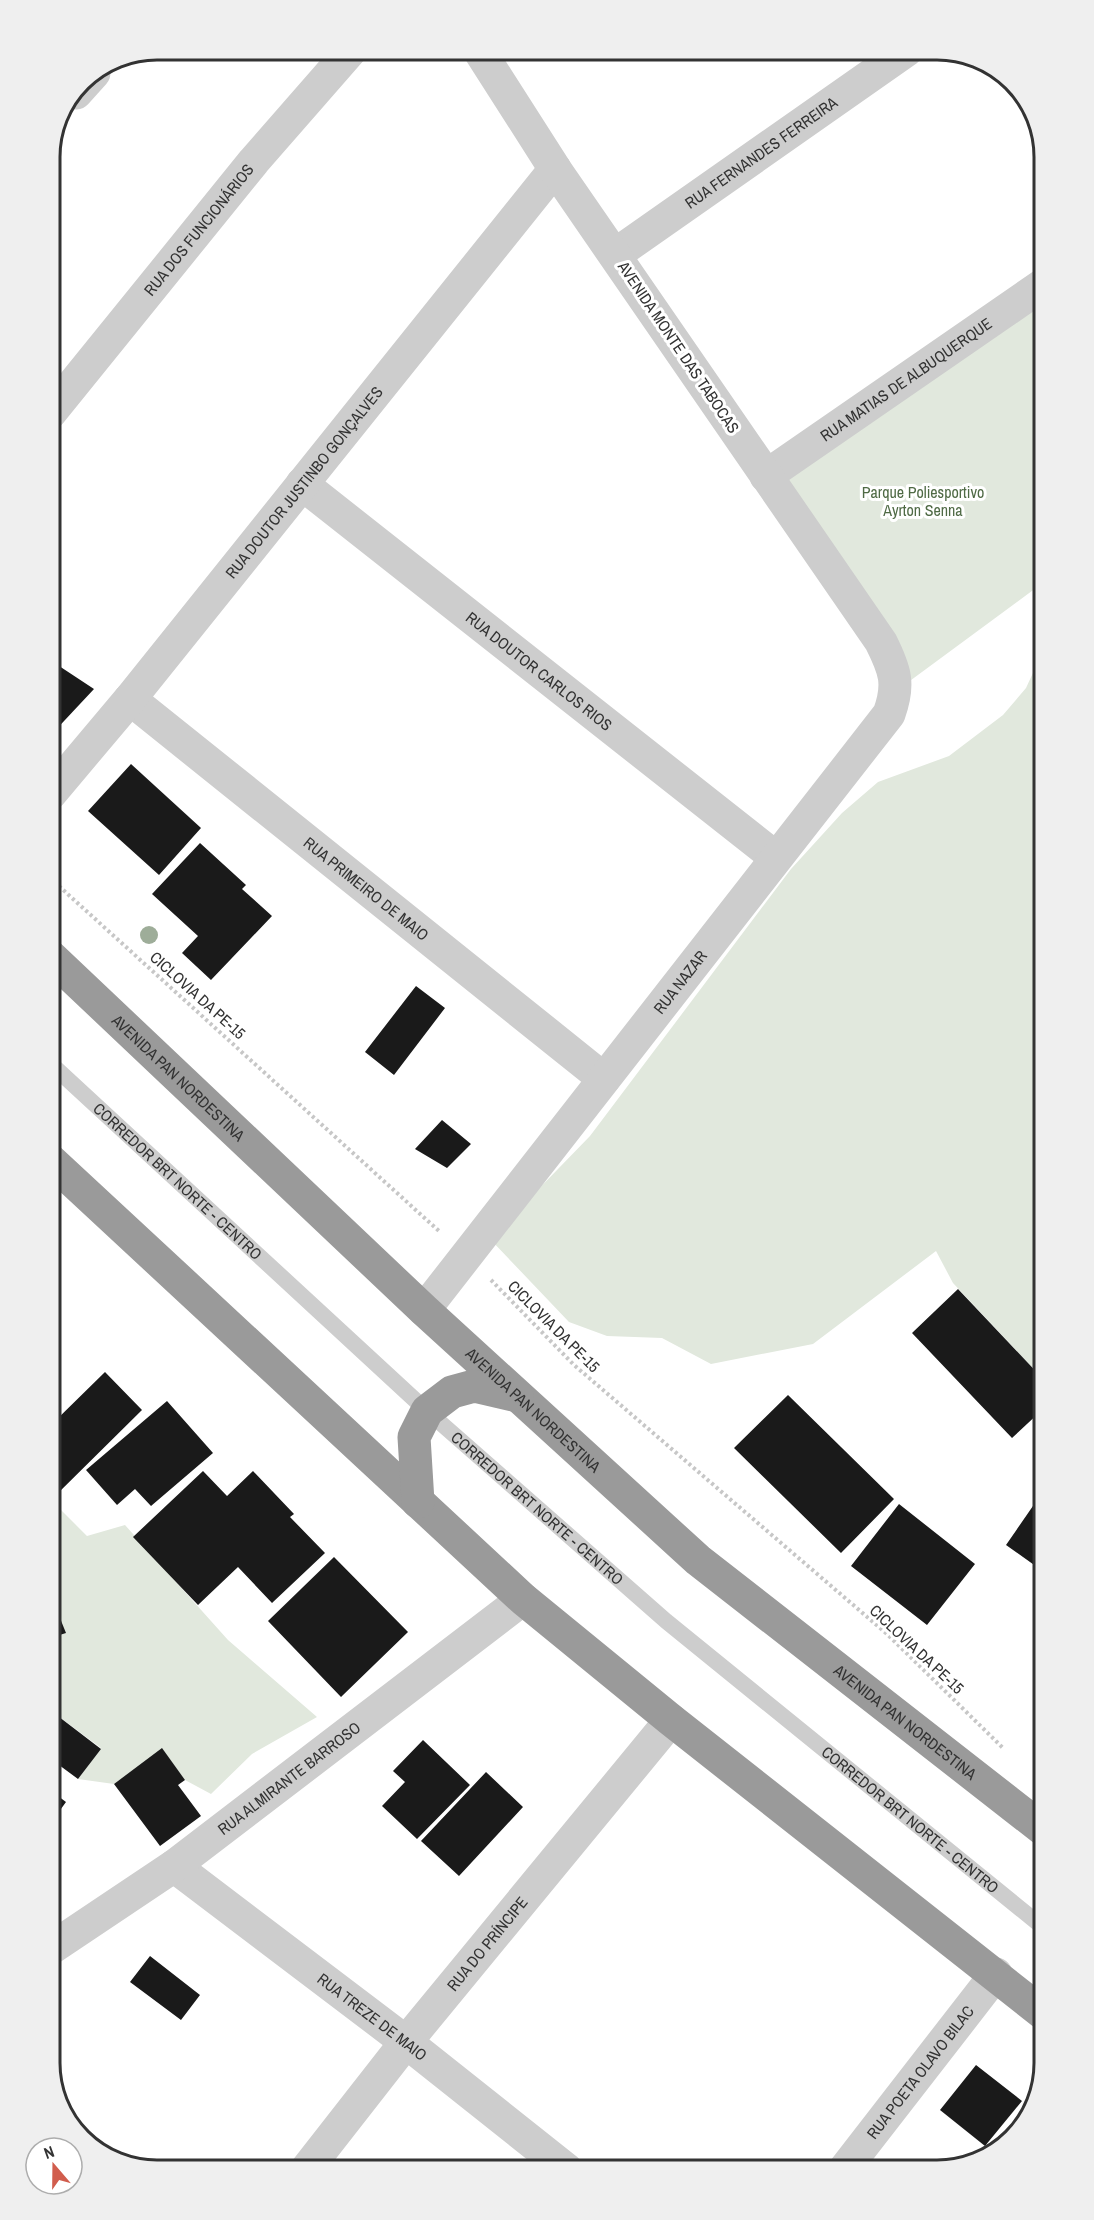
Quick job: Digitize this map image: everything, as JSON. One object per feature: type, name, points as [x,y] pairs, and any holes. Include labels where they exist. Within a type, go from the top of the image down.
[{"type":"highway","name":"AVENIDA PAN NORDESTINA","points":[[60,965],[424,1310],[698,1560],[1034,1822]]},
{"type":"highway","points":[[60,1169],[523,1599],[671,1720],[1034,2006]]},
{"type":"highway","points":[[418,1502],[414,1437],[427,1411],[452,1392],[474,1386],[519,1396]]},
{"type":"street","name":"RUA DOS FUNCIONÁRIOS","points":[[60,401],[254,161],[342,60]]},
{"type":"street","name":"AVENIDA MONTE DAS TABOCAS","points":[[485,60],[555,169],[616,254],[881,642]]},
{"type":"street","name":"RUA FERNANDES FERREIRA","points":[[616,254],[893,60]]},
{"type":"street","name":"RUA DOUTOR JUSTINBO GONÇALVES","points":[[60,782],[130,699],[555,169]]},
{"type":"street","name":"RUA MATIAS DE ALBUQUERQUE","points":[[766,476],[1034,291]]},
{"type":"street","name":"RUA DOUTOR CARLOS RIOS","points":[[302,484],[775,857]]},
{"type":"street","name":"RUA NAZAR","points":[[424,1310],[465,1254],[775,857],[890,714],[896,694],[894,668],[881,642]]},
{"type":"street","name":"RUA PRIMEIRO DE MAIO","points":[[130,699],[603,1079]]},
{"type":"street","name":"RUA ALMIRANTE BARROSO","points":[[60,1942],[174,1866],[523,1599]]},
{"type":"street","name":"RUA DO PRÍNCIPE","points":[[314,2160],[406,2042],[671,1720]]},
{"type":"street","name":"RUA TREZE DE MAIO","points":[[174,1866],[406,2042],[554,2160]]},
{"type":"street","name":"RUA POETA OLAVO BILAC","points":[[852,2160],[996,1974]]},
{"type":"lane","name":"CORREDOR BRT NORTE - CENTRO","points":[[60,1073],[427,1411],[666,1621],[1034,1920]]},
{"type":"path","name":"CICLOVIA DA PE-15","points":[[60,887],[465,1254],[574,1365],[887,1634],[1011,1756]]},
{"type":"green space","name":"Parque Poliesportivo Ayrton Senna","points":[[1034,280],[1034,589],[903,686],[752,470]]},
{"type":"green space","points":[[1034,671],[1034,1369],[953,1283],[936,1251],[813,1344],[711,1364],[662,1338],[607,1336],[569,1322],[490,1239],[590,1136],[791,869],[842,813],[878,782],[949,756],[1003,715],[1026,688]]},
{"type":"green space","points":[[60,1509],[87,1536],[125,1525],[228,1640],[317,1717],[252,1754],[211,1794],[185,1780],[162,1749],[114,1784],[78,1779],[101,1748],[60,1717]]},
{"type":"building","points":[[60,667],[94,689],[60,725]]},
{"type":"building","points":[[131,764],[201,828],[159,875],[88,811]]},
{"type":"building","points":[[200,843],[246,885],[242,889],[272,916],[211,980],[182,953],[198,936],[152,894]]},
{"type":"building","points":[[416,986],[445,1008],[394,1075],[365,1052]]},
{"type":"building","points":[[442,1120],[471,1144],[447,1168],[415,1149]]},
{"type":"building","points":[[958,1289],[1034,1369],[1034,1417],[1012,1438],[912,1333]]},
{"type":"building","points":[[105,1372],[142,1410],[60,1491],[60,1416]]},
{"type":"building","points":[[788,1395],[894,1499],[841,1553],[734,1448]]},
{"type":"building","points":[[167,1401],[213,1453],[151,1506],[135,1489],[117,1505],[86,1470]]},
{"type":"building","points":[[203,1471],[227,1496],[253,1471],[294,1514],[290,1517],[325,1553],[272,1603],[238,1567],[198,1605],[133,1537]]},
{"type":"building","points":[[899,1504],[975,1564],[927,1625],[851,1566]]},
{"type":"building","points":[[1034,1504],[1034,1565],[1006,1545]]},
{"type":"building","points":[[334,1557],[408,1632],[341,1697],[268,1621]]},
{"type":"building","points":[[60,1618],[66,1633],[60,1635]]},
{"type":"building","points":[[60,1718],[101,1749],[78,1779],[60,1766]]},
{"type":"building","points":[[423,1740],[470,1785],[417,1839],[382,1806],[405,1782],[393,1771]]},
{"type":"building","points":[[162,1748],[185,1780],[178,1785],[201,1816],[160,1846],[114,1784]]},
{"type":"building","points":[[486,1772],[523,1807],[459,1876],[421,1841]]},
{"type":"building","points":[[60,1798],[66,1802],[60,1810]]},
{"type":"building","points":[[150,1956],[200,1995],[181,2020],[130,1982]]},
{"type":"building","points":[[976,2065],[1022,2101],[985,2146],[940,2110]]}]
